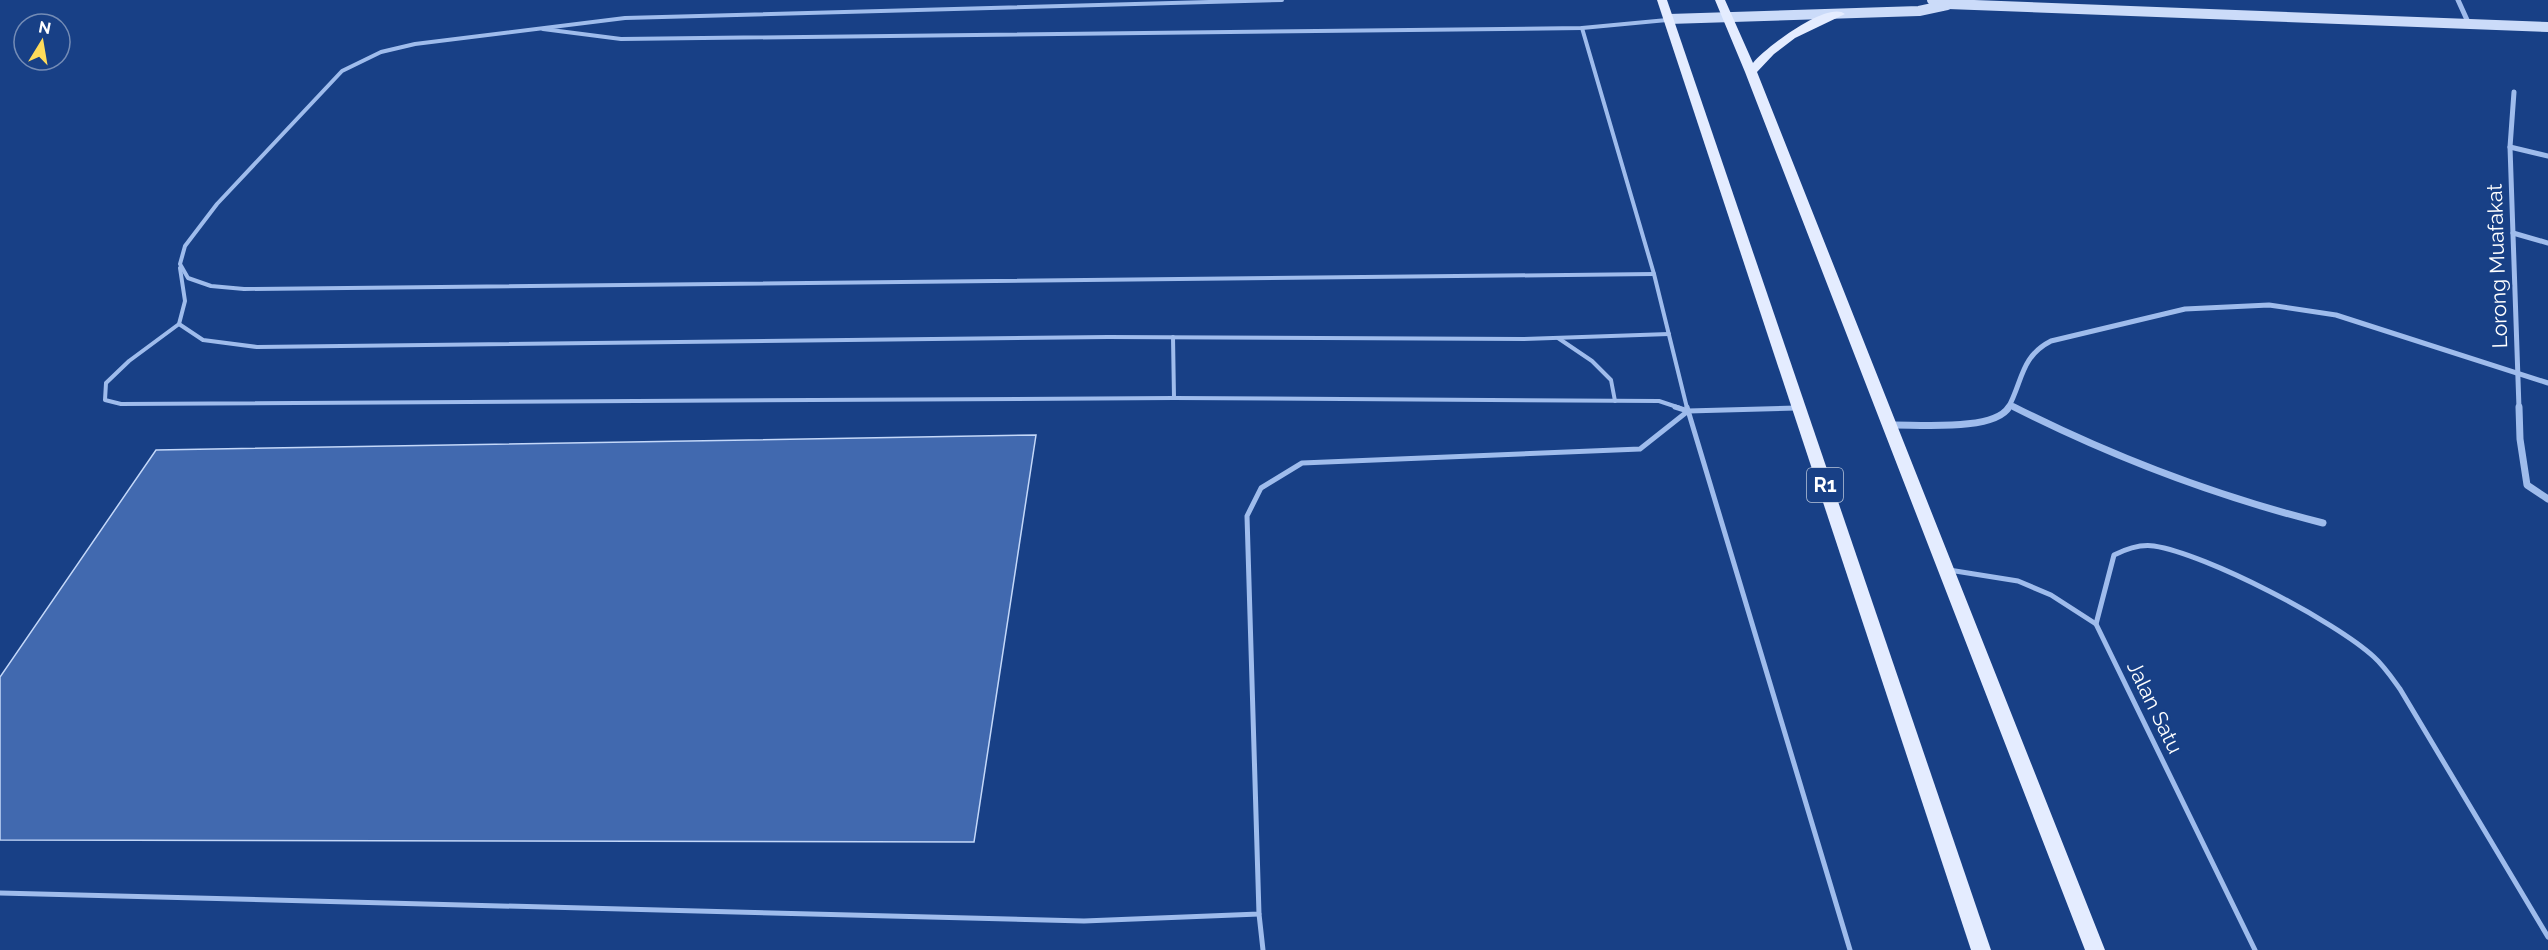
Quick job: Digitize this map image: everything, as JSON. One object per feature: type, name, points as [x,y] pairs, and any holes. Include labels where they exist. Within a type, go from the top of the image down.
[{"type":"main road","name":"R1","points":[[1662,0],[1980,950]]},
{"type":"main road","points":[[1720,0],[1751,72],[2095,950]]},
{"type":"main road","points":[[1751,72],[1768,50],[1803,27],[1840,14]]},
{"type":"street","points":[[1932,0],[1948,4],[2468,22],[2548,27]]},
{"type":"street","points":[[2458,0],[2468,22]]},
{"type":"street","points":[[1669,19],[1918,11],[1948,4]]},
{"type":"street","name":"Lorong Muafakat","points":[[2514,92],[2510,147],[2520,439],[2527,485],[2548,499]]},
{"type":"street","points":[[2510,147],[2548,156]]},
{"type":"street","points":[[2513,233],[2548,243]]},
{"type":"street","points":[[1889,425],[1984,421],[2002,416],[2011,405],[2019,378],[2035,349],[2051,341],[2185,309],[2269,305],[2336,315],[2517,375],[2548,383]]},
{"type":"street","points":[[2011,405],[2079,441],[2150,470],[2256,507],[2323,523]]},
{"type":"lane","points":[[1282,0],[625,18],[415,44],[381,52],[342,72],[217,204],[185,246],[180,264],[184,301],[178,324],[129,361],[106,383],[105,400],[133,404],[1174,398],[1659,401],[1688,411],[1799,408]]},
{"type":"lane","points":[[534,28],[621,39],[1582,28],[1669,19]]},
{"type":"lane","points":[[1582,28],[1654,274],[1688,411],[1850,950]]},
{"type":"lane","points":[[180,264],[188,279],[212,286],[244,289],[1654,274]]},
{"type":"lane","points":[[178,324],[203,340],[257,348],[1173,337],[1558,338],[1669,334]]},
{"type":"lane","points":[[1173,337],[1174,398]]},
{"type":"lane","points":[[1558,338],[1592,361],[1611,380],[1615,401]]},
{"type":"lane","points":[[1263,950],[1259,914],[1247,516],[1261,488],[1302,463],[1641,449],[1688,411]]},
{"type":"lane","points":[[1946,570],[2018,581],[2051,595],[2096,624],[2114,555],[2130,547],[2154,546],[2180,551],[2326,622],[2373,656],[2400,689],[2548,937]]},
{"type":"lane","name":"Jalan Satu","points":[[2096,624],[2255,950]]},
{"type":"lane","points":[[0,893],[1084,921],[1259,914]]},
{"type":"building","points":[[1036,435],[974,842],[0,840],[0,677],[156,450]]}]
